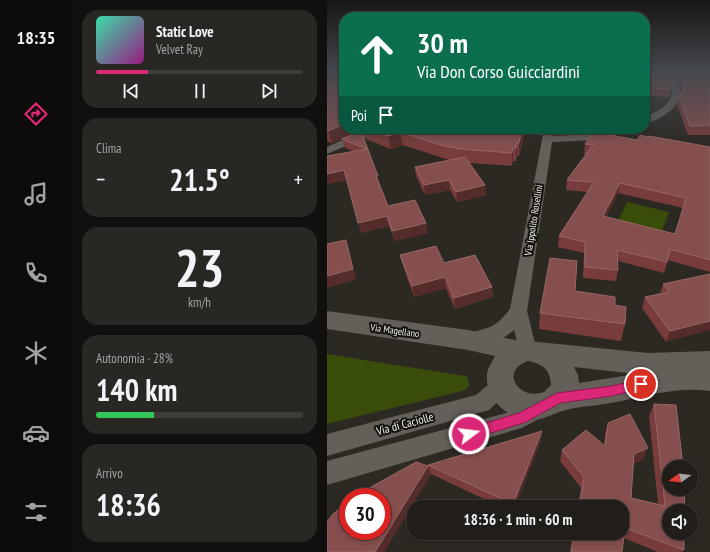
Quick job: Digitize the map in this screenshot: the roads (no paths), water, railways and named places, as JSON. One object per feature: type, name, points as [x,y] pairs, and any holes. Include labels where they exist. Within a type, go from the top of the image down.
[{"type":"main road","name":"Via Magellano","points":[[327,320],[465,340],[532,352],[558,362],[563,370],[564,385],[561,394],[550,402],[533,407],[522,406],[509,398],[500,380],[479,353],[465,340]]},
{"type":"main road","points":[[500,380],[506,362],[517,354],[532,352],[636,363],[710,362]]},
{"type":"main road","points":[[550,402],[612,391],[655,381],[695,378],[710,379]]},
{"type":"street","points":[[650,118],[663,111],[675,100],[675,96]]},
{"type":"street","points":[[327,151],[366,134]]},
{"type":"street","points":[[548,134],[593,137],[605,134]]},
{"type":"street","name":"Via Ippolito Rosellini","points":[[532,352],[518,311],[548,134]]},
{"type":"street","name":"Via Ippolito Rosellini","points":[[465,340],[493,335],[502,331],[518,311]]},
{"type":"street","points":[[683,362],[710,353]]},
{"type":"street","name":"Via di Caciolle","points":[[327,445],[482,403],[500,380]]},
{"type":"street","points":[[327,473],[494,427],[522,418],[550,402]]}]
